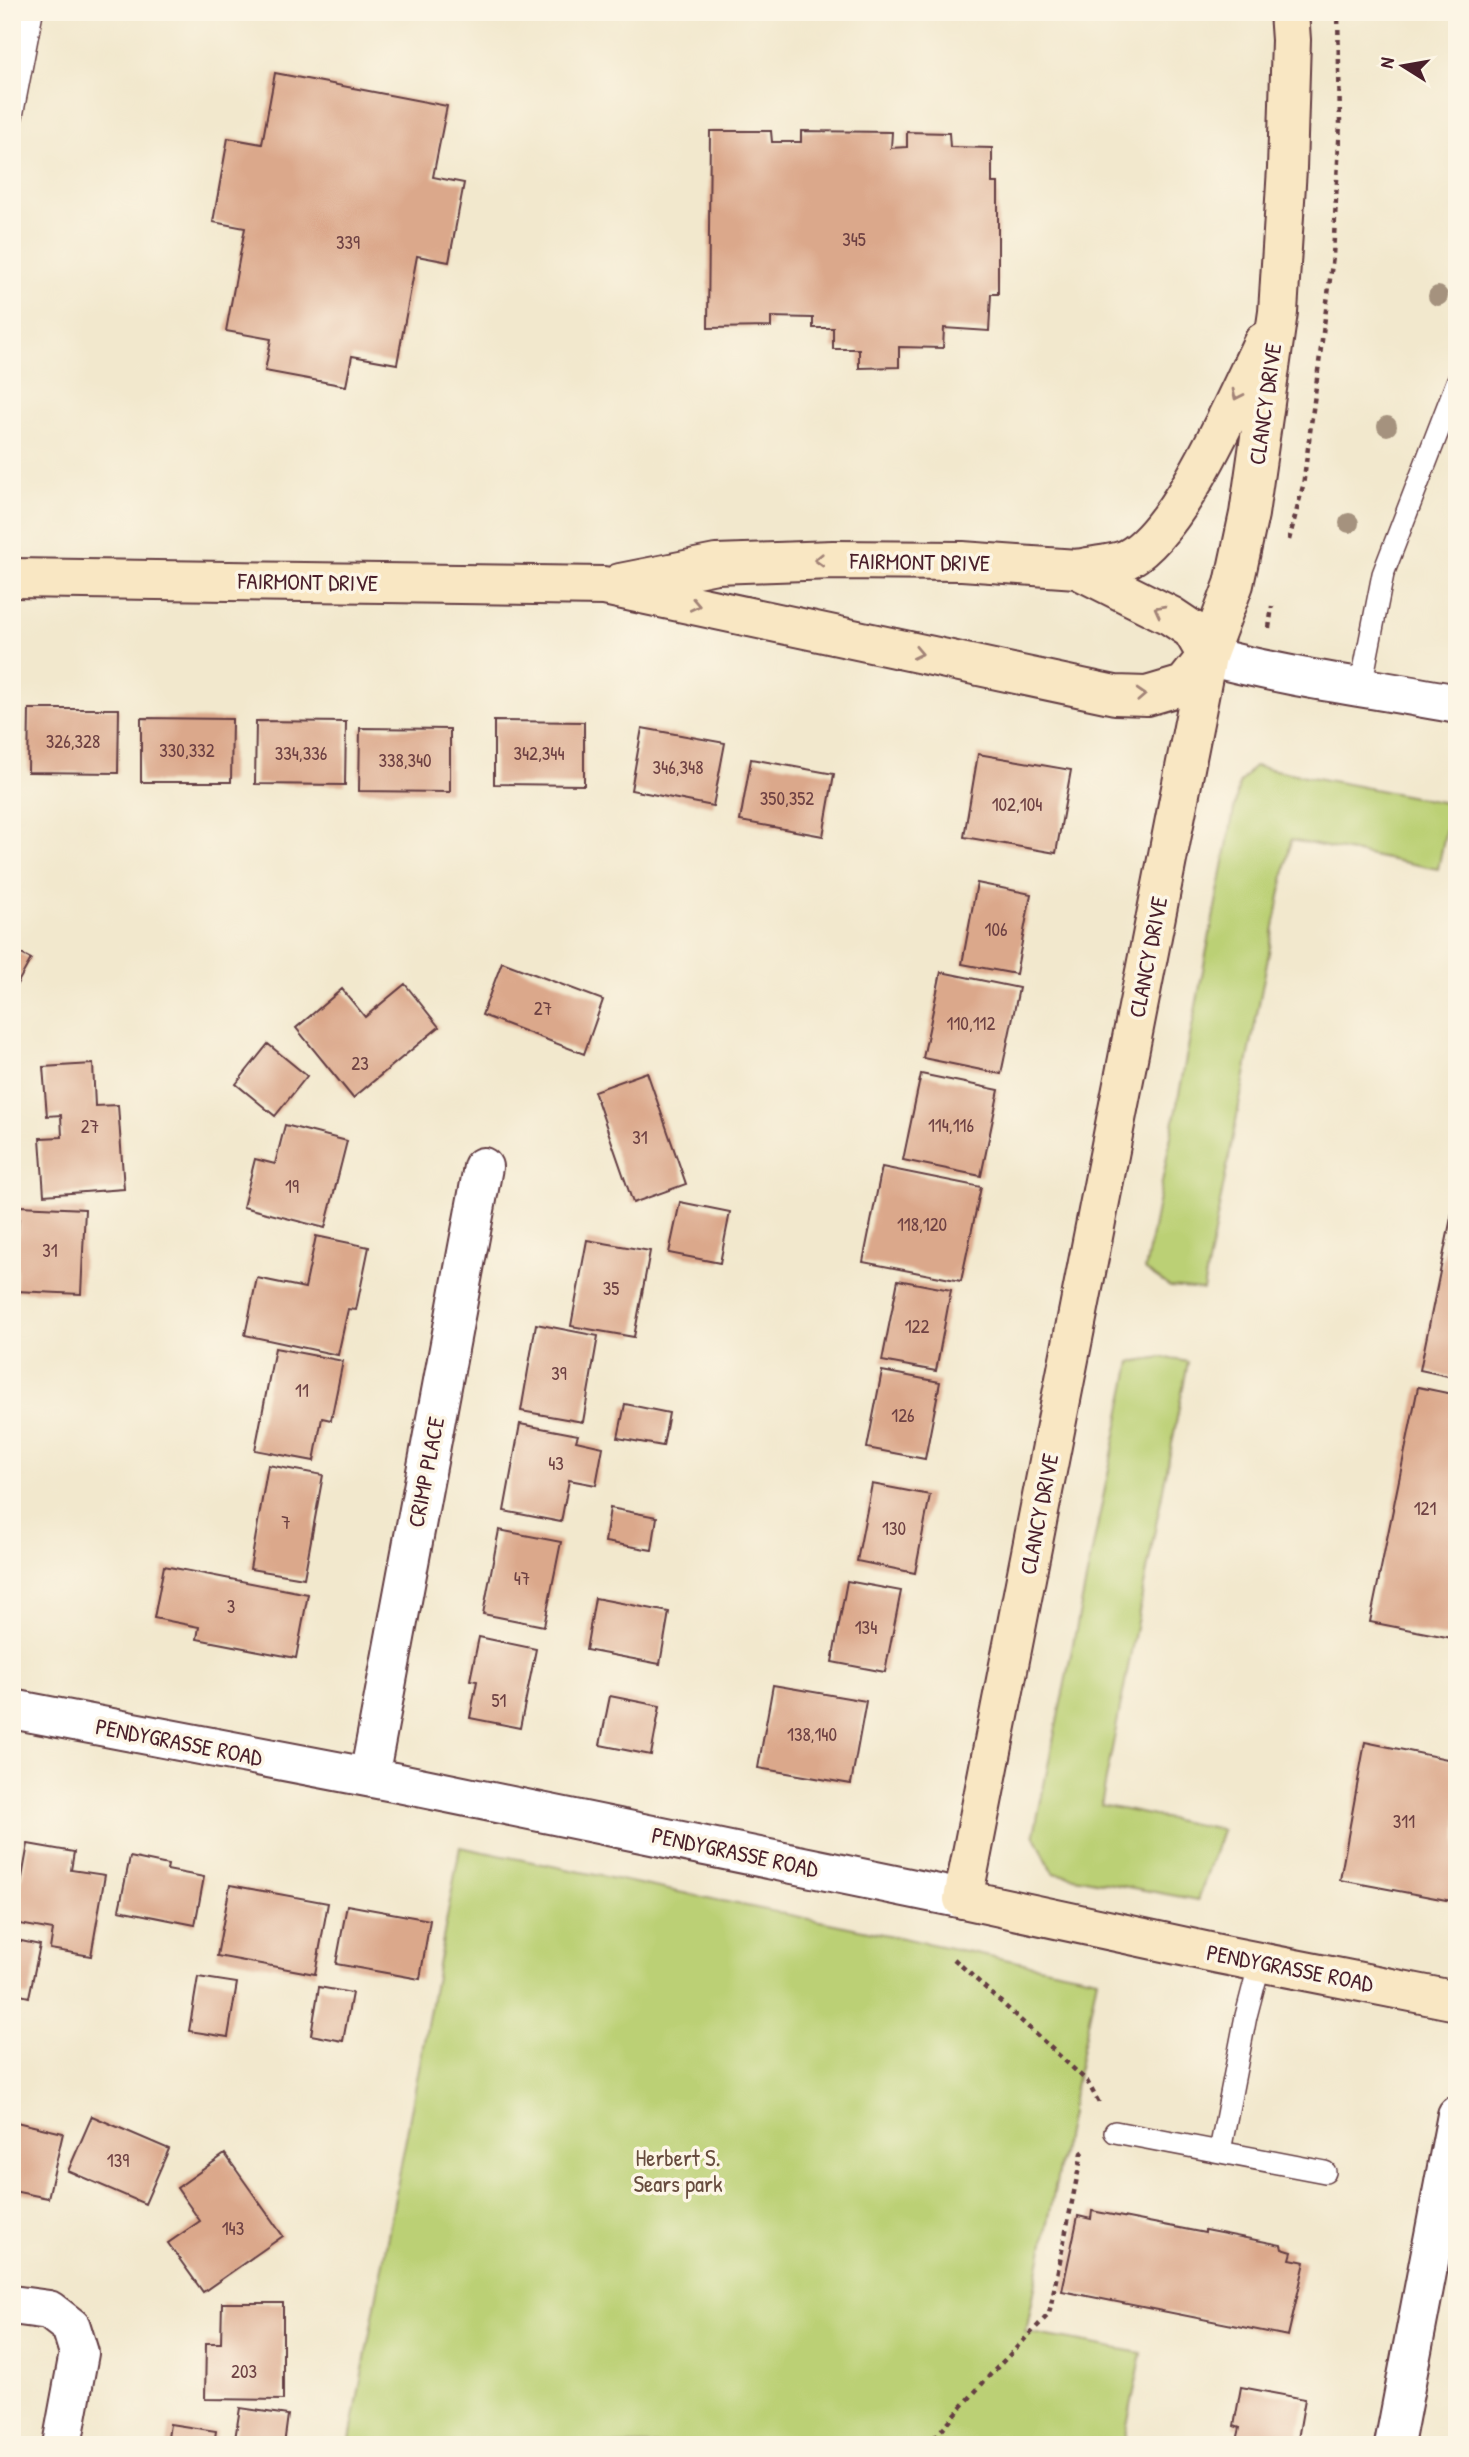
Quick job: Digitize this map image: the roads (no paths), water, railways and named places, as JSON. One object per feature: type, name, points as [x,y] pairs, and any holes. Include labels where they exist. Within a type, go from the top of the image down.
[{"type":"street","name":"CLANCY DRIVE","points":[[963,1899],[1207,656],[1234,584],[1249,514],[1278,312],[1287,168],[1291,40],[1289,12]]},
{"type":"street","points":[[1077,569],[1129,559],[1158,532],[1178,506],[1204,461],[1278,312]]},
{"type":"street","name":"FAIRMONT DRIVE","points":[[12,578],[604,586],[1115,695],[1147,696],[1184,685],[1207,656],[1192,630],[1171,616],[1077,569],[962,561],[833,560],[716,564],[604,586]]},
{"type":"street","points":[[1207,656],[1262,671],[1457,704]]},
{"type":"street","name":"CRIMP PLACE","points":[[369,1777],[483,1167]]},
{"type":"street","name":"PENDYGRASSE ROAD","points":[[12,1710],[369,1777],[1457,2001]]},
{"type":"street","points":[[1394,2445],[1457,2115]]},
{"type":"street","points":[[12,2305],[49,2310],[71,2327],[79,2353],[62,2445]]},
{"type":"lane","points":[[12,116],[32,12]]},
{"type":"lane","points":[[1362,686],[1383,574],[1457,382]]},
{"type":"lane","points":[[1220,2151],[1259,1962]]},
{"type":"lane","points":[[1115,2132],[1325,2172]]},
{"type":"park label","name":"Herbert S. Sears park","points":[[678,2171]]}]
